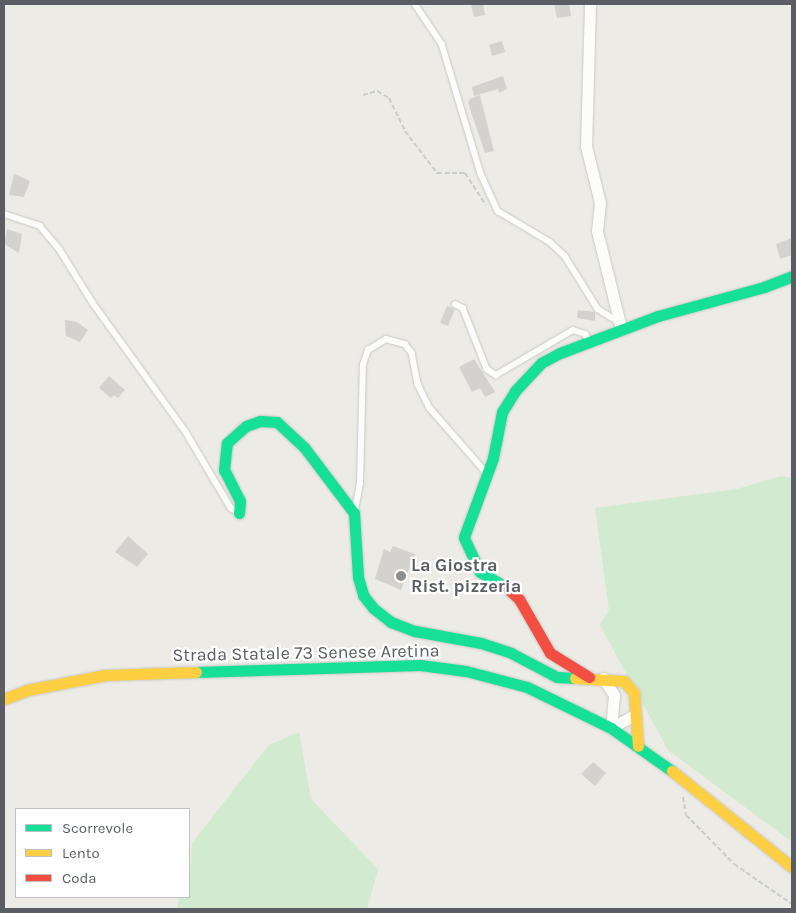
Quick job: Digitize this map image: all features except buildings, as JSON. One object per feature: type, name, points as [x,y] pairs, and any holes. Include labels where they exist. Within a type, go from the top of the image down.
[{"type":"street","points":[[590,4],[586,146],[600,204],[597,231],[620,325]]},
{"type":"street","points":[[589,677],[565,666],[550,653],[519,599],[503,584],[480,572],[472,559],[464,537],[487,473],[502,412],[515,391],[540,363],[590,341],[620,325],[764,288],[792,276]]},
{"type":"street","points":[[240,513],[240,501],[227,480],[223,457],[227,443],[235,434],[260,421],[277,422],[291,434],[327,474],[354,514],[358,577],[363,595],[373,608],[391,622],[415,631],[481,643],[510,653],[557,677],[615,678],[630,685],[634,693],[634,715],[638,746]]},
{"type":"street","name":"Strada Statale 73 Senese Aretina","points":[[4,699],[27,690],[106,675],[420,665],[466,670],[527,687],[586,713],[611,728],[681,778],[792,867]]},
{"type":"street","points":[[603,678],[614,694],[611,728]]},
{"type":"street","points":[[586,713],[599,712],[613,705]]},
{"type":"street","points":[[611,728],[634,715]]},
{"type":"lane","points":[[415,4],[442,44],[480,174],[498,209],[555,246],[565,256],[582,288],[598,309],[620,325]]},
{"type":"lane","points":[[4,214],[40,226],[60,250],[93,304],[186,432],[231,508],[240,513]]},
{"type":"lane","points":[[455,304],[463,308],[487,369],[493,374],[503,374],[572,330],[586,334],[590,341]]},
{"type":"lane","points":[[354,514],[360,484],[363,365],[368,350],[386,339],[405,344],[412,353],[418,384],[429,406],[487,473]]},
{"type":"path","points":[[363,95],[377,91],[390,98],[405,131],[437,174],[465,173],[481,200],[487,206],[498,209]]},
{"type":"path","points":[[681,778],[686,815],[734,864],[792,904]]},
{"type":"green space","points":[[781,476],[792,478],[792,842],[668,750],[600,625],[609,610],[595,508],[737,489]]},
{"type":"green space","points":[[299,732],[311,799],[378,869],[367,909],[177,909],[179,898],[190,898],[192,843],[269,745]]},
{"type":"traffic: fast","points":[[506,587],[480,572],[464,537],[493,458],[502,412],[515,391],[541,363],[560,353],[658,316],[764,287],[792,276]]},
{"type":"traffic: fast","points":[[239,513],[240,501],[224,470],[227,443],[246,426],[260,421],[277,422],[304,447],[354,513],[358,577],[363,595],[373,608],[391,622],[415,631],[481,643],[511,653],[557,677],[575,678]]},
{"type":"traffic: fast","points":[[196,672],[420,665],[466,671],[527,687],[611,728],[672,771]]},
{"type":"traffic: slow","points":[[4,699],[27,690],[106,675],[196,672]]},
{"type":"traffic: slow","points":[[575,678],[624,681],[634,693],[638,746]]},
{"type":"traffic: slow","points":[[672,771],[792,867]]},
{"type":"traffic: jam","points":[[506,587],[519,599],[550,653],[589,677]]},
{"type":"place","name":"La Giostra Rist. pizzeria","points":[[401,576]]}]
